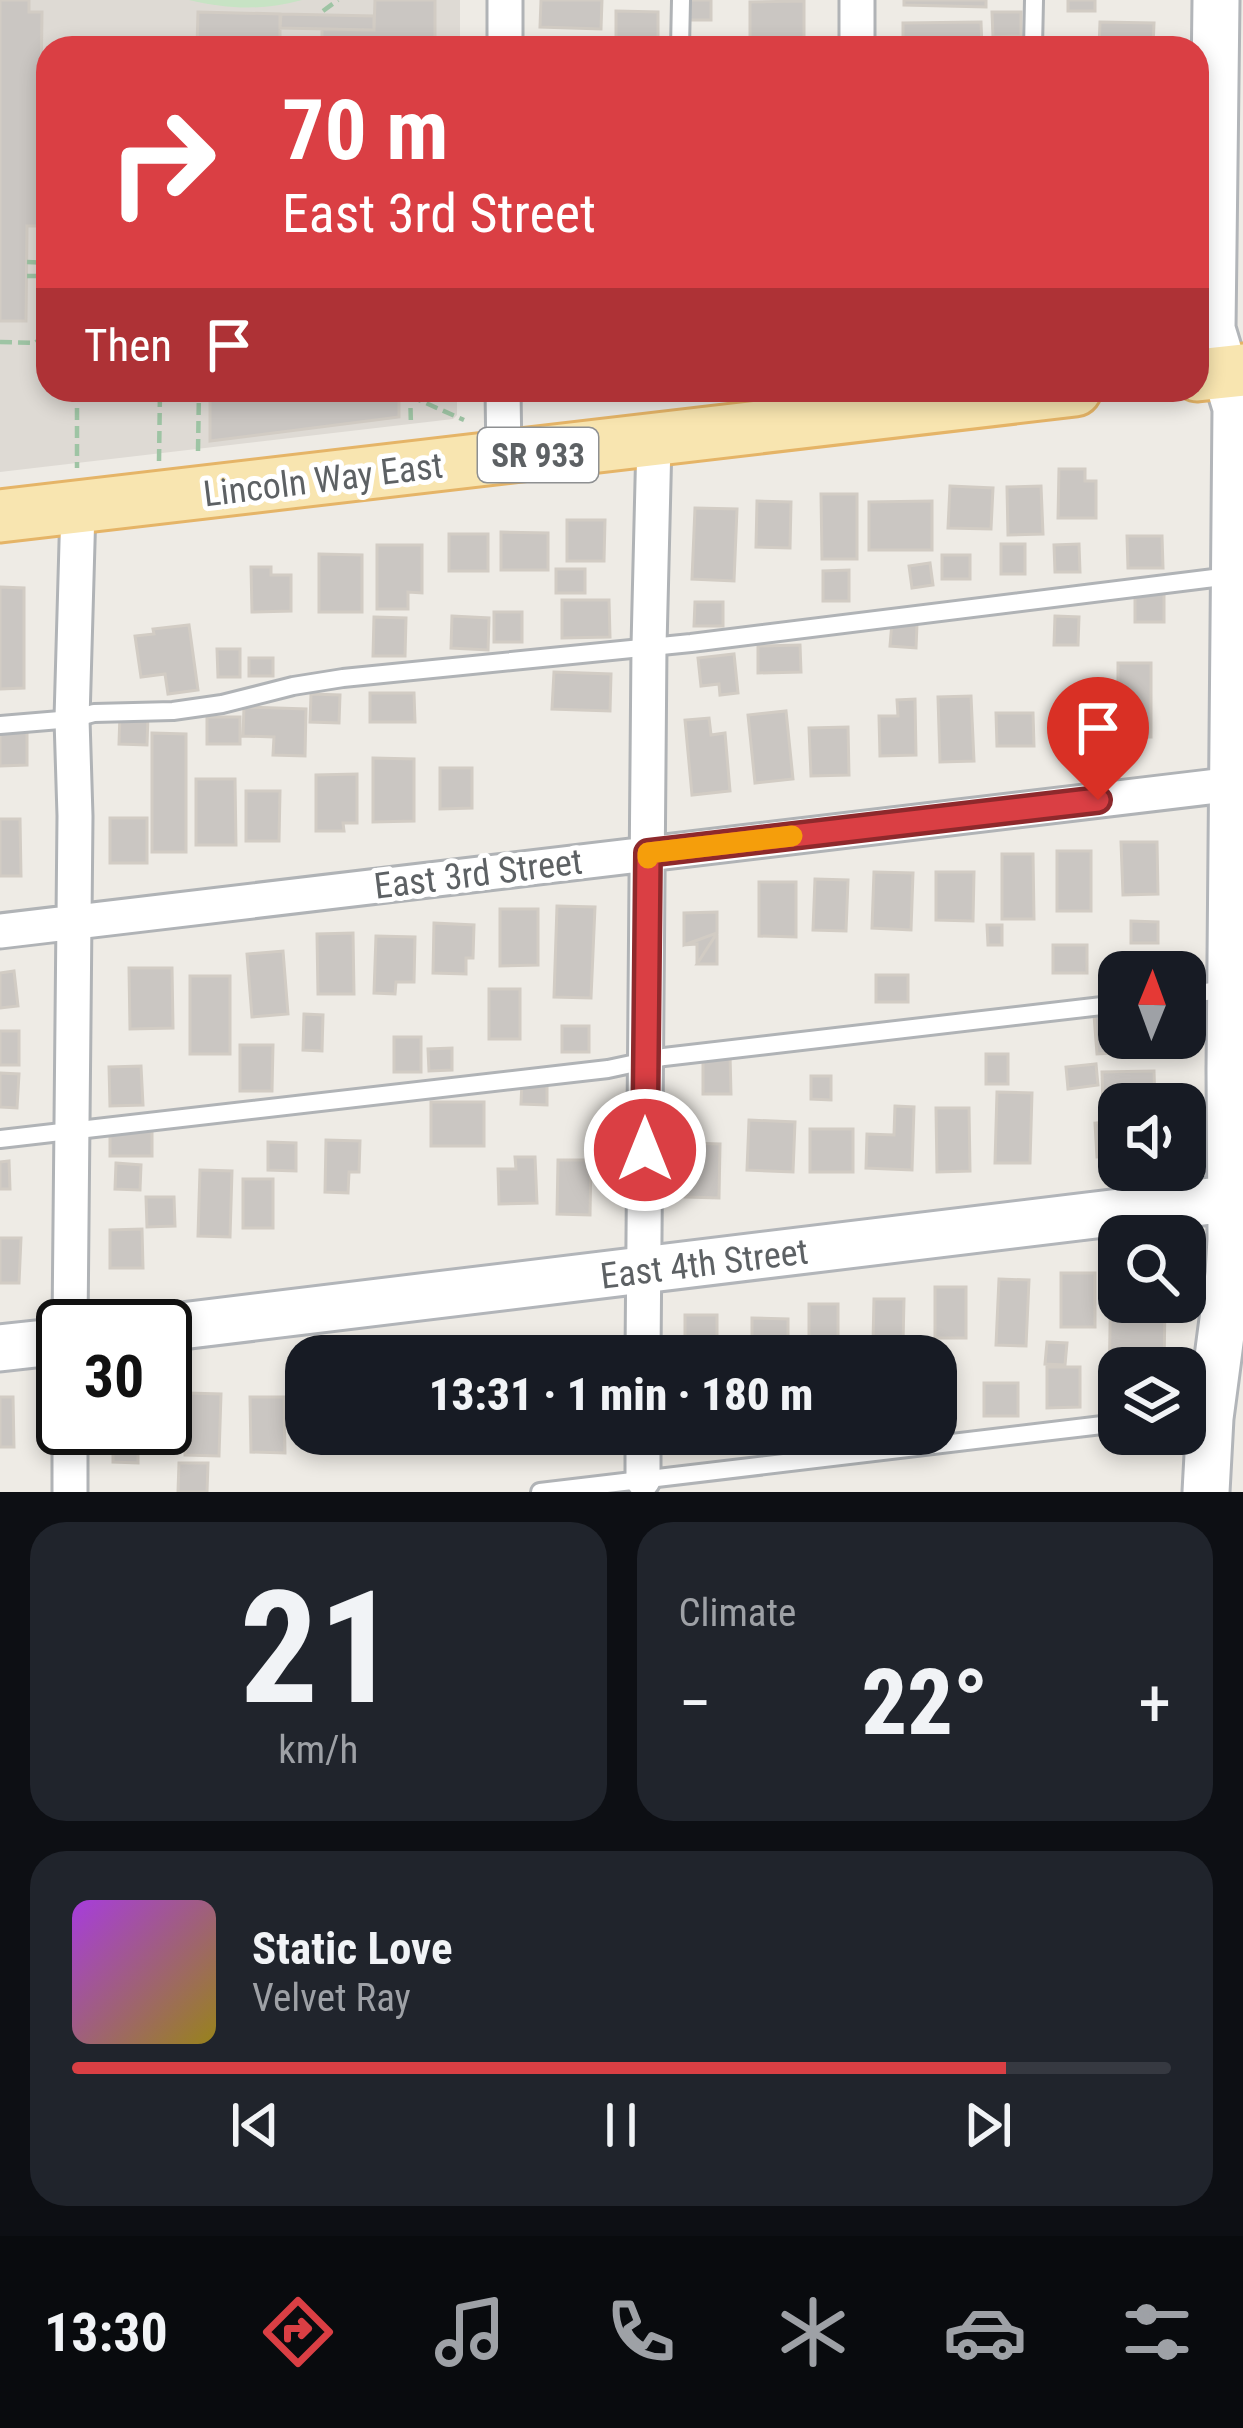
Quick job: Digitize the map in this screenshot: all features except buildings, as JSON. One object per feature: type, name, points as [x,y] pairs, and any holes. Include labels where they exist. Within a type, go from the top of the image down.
[{"type":"main road","name":"Lincoln Way East","points":[[0,516],[78,489],[489,442],[654,441],[855,403]]},
{"type":"street","points":[[505,0],[505,36]]},
{"type":"street","points":[[857,0],[857,36]]},
{"type":"street","points":[[1206,1492],[1204,1418],[1233,1321],[1229,1274],[1237,1198],[1239,522],[1236,408],[1213,329],[1216,0]]},
{"type":"street","points":[[489,442],[500,402]]},
{"type":"street","points":[[643,1335],[654,441]]},
{"type":"street","points":[[70,1299],[75,921],[72,719],[78,489]]},
{"type":"street","name":"East 3rd Street","points":[[0,931],[1238,783]]},
{"type":"street","name":"East 4th Street","points":[[192,1325],[1237,1198]]},
{"type":"street","points":[[0,1348],[36,1344]]},
{"type":"street","points":[[70,1455],[70,1492]]},
{"type":"street","points":[[643,1455],[643,1480]]},
{"type":"lane","points":[[680,36],[681,0]]},
{"type":"lane","points":[[1034,0],[1034,36]]},
{"type":"lane","points":[[0,725],[94,713],[173,710],[343,678],[909,618],[1239,574]]},
{"type":"lane","points":[[1206,992],[1237,987]]},
{"type":"lane","points":[[0,1139],[1098,1007]]},
{"type":"lane","points":[[540,1492],[1098,1426]]},
{"type":"path","points":[[323,11],[338,0]]},
{"type":"path","points":[[27,262],[36,262]]},
{"type":"path","points":[[27,276],[36,276]]},
{"type":"path","points":[[0,342],[36,342]]},
{"type":"path","points":[[76,402],[78,489]]},
{"type":"path","points":[[159,461],[160,402]]},
{"type":"path","points":[[198,457],[200,402]]},
{"type":"path","points":[[410,402],[411,433]]},
{"type":"path","points":[[425,402],[489,442]]},
{"type":"shaded area","points":[[0,0],[460,0],[460,36],[36,36],[36,402],[457,402],[457,415],[0,472]]},
{"type":"green space","points":[[189,0],[302,0],[246,8]]},
{"type":"slow traffic","points":[[648,858],[648,853],[792,836]]},
{"type":"route","points":[[645,1150],[648,853],[1098,800]]}]
